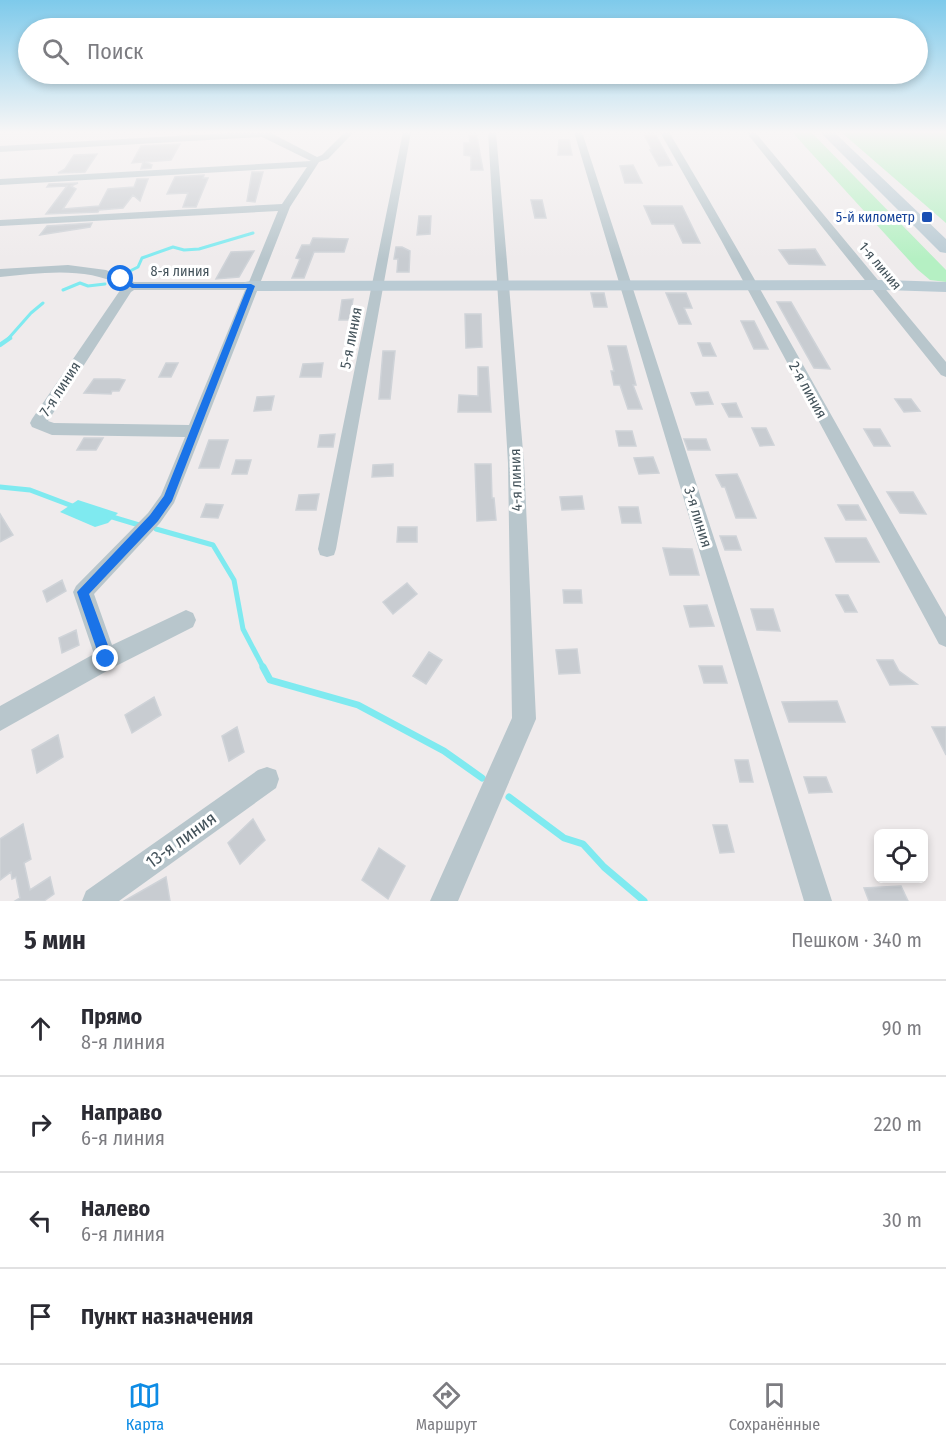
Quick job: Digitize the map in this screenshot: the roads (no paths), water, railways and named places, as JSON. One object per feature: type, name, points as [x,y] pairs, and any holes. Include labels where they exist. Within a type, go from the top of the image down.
[{"type":"street","points":[[0,182],[132,174]]},
{"type":"street","points":[[106,659],[83,592],[154,518],[168,498],[251,286],[285,207],[307,174]]},
{"type":"street","name":"5-я линия","points":[[327,549],[399,174]]},
{"type":"street","name":"4-я линия","points":[[444,901],[524,719],[516,463],[495,174]]},
{"type":"street","name":"3-я линия","points":[[591,174],[818,901]]},
{"type":"street","name":"2-я линия","points":[[688,174],[946,637]]},
{"type":"street","name":"1-я линия","points":[[784,174],[946,372]]},
{"type":"street","points":[[869,174],[946,248]]},
{"type":"street","points":[[0,223],[285,207]]},
{"type":"street","name":"8-я линия","points":[[0,273],[81,269],[121,279],[132,286],[251,286]]},
{"type":"street","name":"7-я линия","points":[[132,286],[126,289],[38,423],[52,429],[195,431]]},
{"type":"street","points":[[251,286],[946,287]]},
{"type":"street","points":[[0,720],[106,659],[186,620]]},
{"type":"street","name":"13-я линия","points":[[96,901],[267,779]]},
{"type":"water","points":[[78,500],[118,513],[108,523],[95,527],[60,512]]},
{"type":"waterway","points":[[124,274],[138,267],[142,258],[173,247],[184,250],[199,249],[253,233]]},
{"type":"waterway","points":[[63,290],[80,283],[88,286],[105,284]]},
{"type":"waterway","points":[[8,339],[43,303]]},
{"type":"waterway","points":[[0,345],[10,338]]},
{"type":"waterway","points":[[0,487],[30,490],[75,507]]},
{"type":"waterway","points":[[109,516],[139,525]]},
{"type":"waterway","points":[[156,529],[213,545],[234,580],[243,629],[264,669]]},
{"type":"waterway","points":[[263,667],[270,680],[358,705],[444,751],[482,778]]},
{"type":"waterway","points":[[509,797],[564,838],[583,844],[604,867],[644,901]]},
{"type":"place","name":"5-й километр","points":[[927,217]]}]
